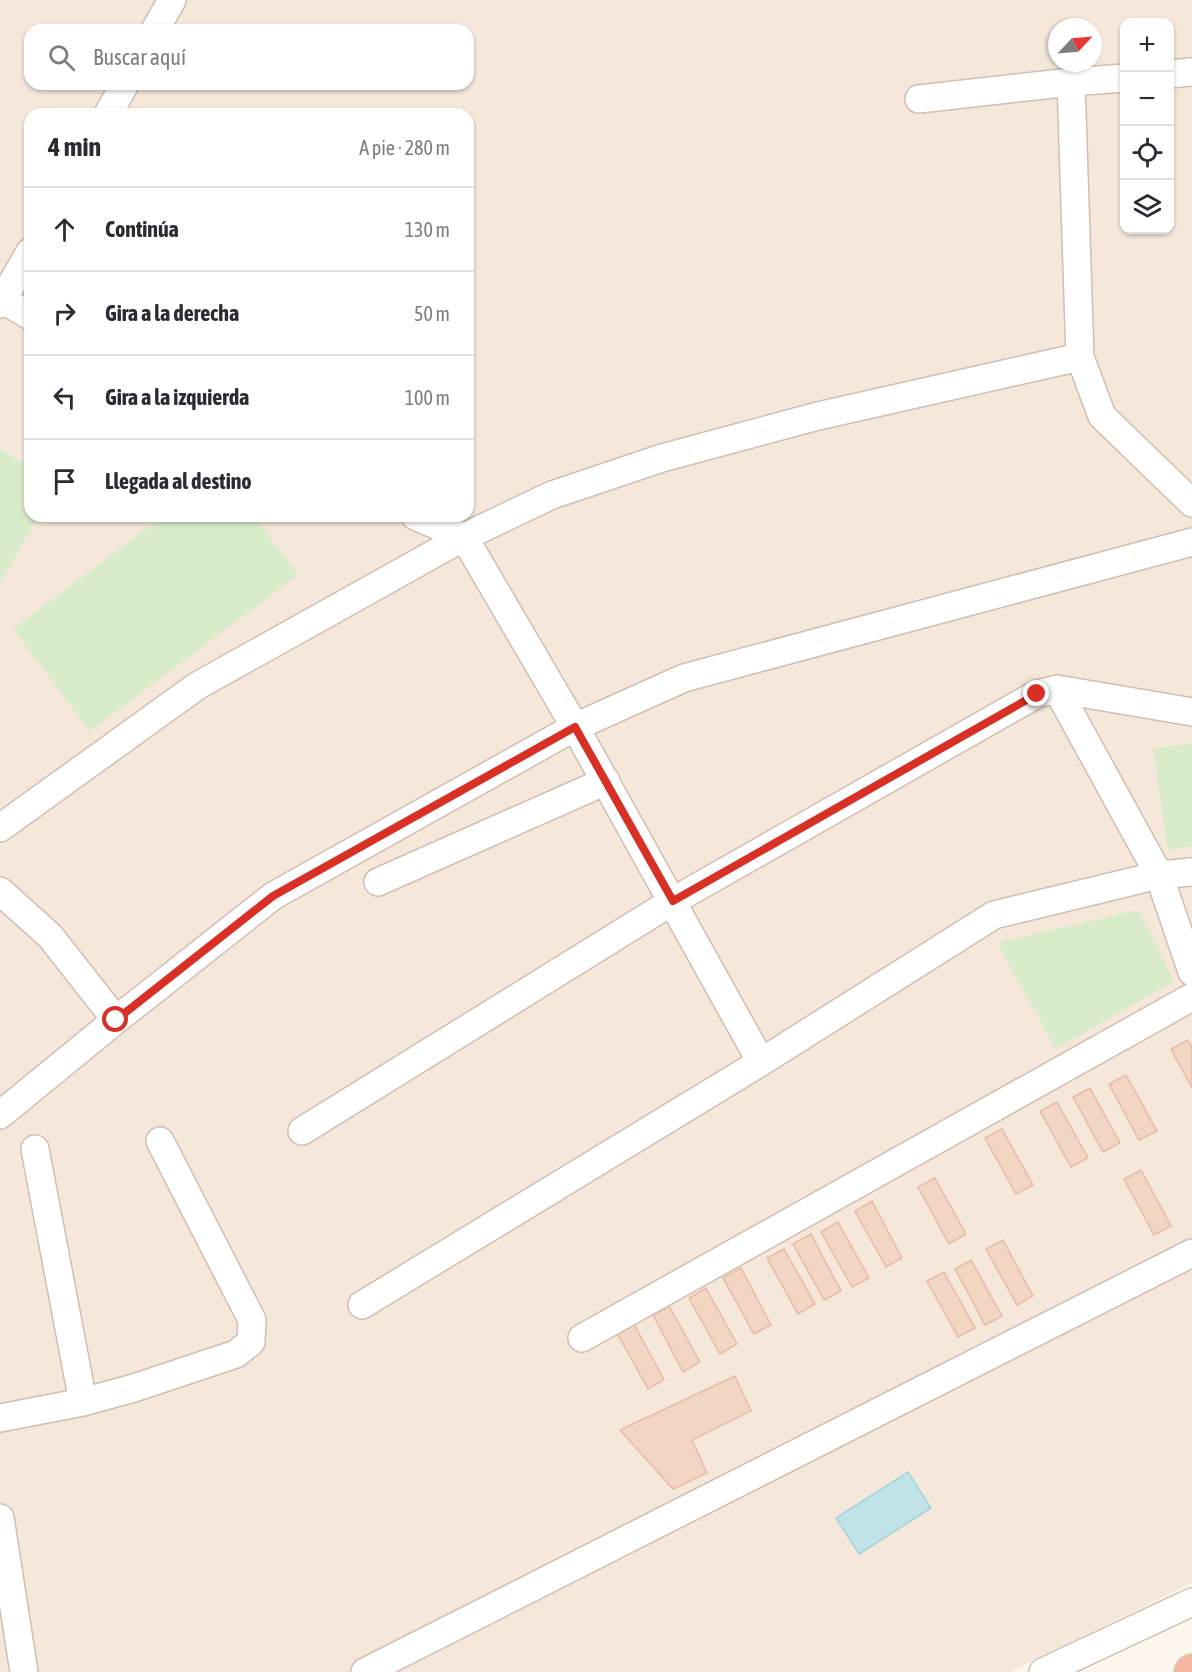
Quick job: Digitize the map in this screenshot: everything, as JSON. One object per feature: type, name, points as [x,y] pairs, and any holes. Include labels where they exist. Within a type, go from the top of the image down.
[{"type":"street","points":[[158,24],[172,0]]},
{"type":"street","points":[[1174,74],[1192,72]]},
{"type":"street","points":[[919,99],[1120,78]]},
{"type":"street","points":[[1071,82],[1080,357],[1102,416],[1192,503]]},
{"type":"street","points":[[111,108],[122,90]]},
{"type":"street","points":[[24,262],[1,300],[24,313]]},
{"type":"street","points":[[0,828],[197,686],[464,537],[552,495],[662,458],[818,416],[1080,357]]},
{"type":"street","points":[[429,522],[464,537],[606,781],[761,1062]]},
{"type":"street","points":[[0,1115],[273,896],[575,727],[684,678],[1192,542]]},
{"type":"street","points":[[302,1131],[673,901],[1037,694],[1057,690],[1192,712]]},
{"type":"street","points":[[1057,690],[1159,875],[1192,972]]},
{"type":"street","points":[[378,882],[606,781]]},
{"type":"street","points":[[362,1305],[761,1062],[994,915],[1159,875],[1192,872]]},
{"type":"street","points":[[0,891],[50,936],[116,1020]]},
{"type":"street","points":[[582,1338],[1192,998]]},
{"type":"street","points":[[0,1418],[83,1402],[134,1388],[236,1354],[251,1342],[252,1320],[160,1141]]},
{"type":"street","points":[[34,1149],[83,1402]]},
{"type":"street","points":[[365,1672],[1192,1253]]},
{"type":"street","points":[[0,1518],[24,1672]]},
{"type":"street","points":[[1043,1672],[1192,1602]]},
{"type":"shaded area","points":[[0,0],[1192,0],[1192,1583],[1010,1672],[0,1672]]},
{"type":"green space","points":[[0,449],[24,463],[24,522],[35,522],[0,582]]},
{"type":"green space","points":[[156,522],[258,522],[298,575],[90,731],[13,629]]},
{"type":"green space","points":[[1192,743],[1192,846],[1168,850],[1153,749]]},
{"type":"green space","points":[[1138,910],[1174,981],[1056,1049],[997,943]]},
{"type":"water","points":[[908,1472],[931,1508],[859,1554],[836,1518]]},
{"type":"building","points":[[1188,1040],[1192,1047],[1192,1088],[1171,1049]]},
{"type":"building","points":[[1126,1075],[1157,1131],[1139,1140],[1109,1084]]},
{"type":"building","points":[[1090,1088],[1120,1143],[1103,1152],[1073,1097]]},
{"type":"building","points":[[1057,1102],[1088,1158],[1071,1167],[1040,1111]]},
{"type":"building","points":[[1002,1129],[1033,1185],[1016,1194],[985,1138]]},
{"type":"building","points":[[1141,1170],[1171,1226],[1154,1235],[1124,1179]]},
{"type":"building","points":[[935,1178],[966,1234],[949,1244],[918,1187]]},
{"type":"building","points":[[872,1201],[902,1258],[886,1267],[855,1211]]},
{"type":"building","points":[[838,1222],[869,1278],[852,1287],[821,1232]]},
{"type":"building","points":[[811,1234],[841,1291],[824,1300],[793,1244]]},
{"type":"building","points":[[1003,1240],[1033,1296],[1017,1305],[986,1249]]},
{"type":"building","points":[[784,1249],[815,1304],[798,1314],[767,1258]]},
{"type":"building","points":[[971,1260],[1002,1316],[985,1325],[955,1269]]},
{"type":"building","points":[[741,1268],[771,1325],[754,1334],[723,1278]]},
{"type":"building","points":[[944,1272],[975,1328],[958,1337],[927,1281]]},
{"type":"building","points":[[706,1288],[737,1344],[720,1354],[689,1298]]},
{"type":"building","points":[[669,1306],[700,1362],[683,1372],[653,1315]]},
{"type":"building","points":[[634,1324],[664,1380],[648,1389],[617,1333]]},
{"type":"building","points":[[735,1376],[751,1411],[692,1440],[707,1473],[673,1489],[620,1430]]},
{"type":"route","points":[[116,1020],[273,896],[575,727],[673,901],[1037,694]]}]
